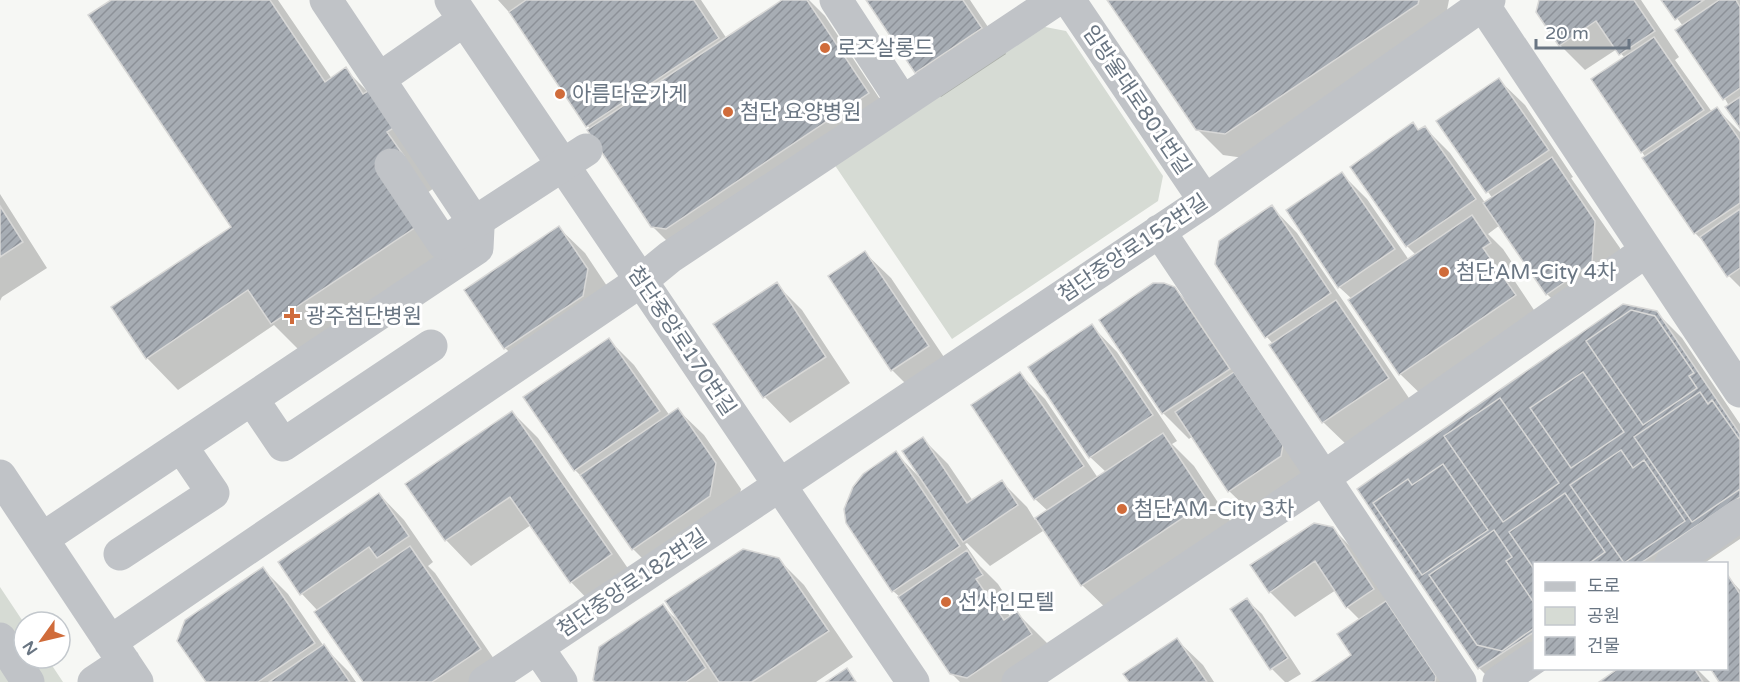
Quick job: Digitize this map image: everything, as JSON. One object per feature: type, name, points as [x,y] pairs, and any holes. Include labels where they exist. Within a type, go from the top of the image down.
[{"type":"street","points":[[42,539],[477,248],[478,228],[326,0]]},
{"type":"street","points":[[836,0],[902,101]]},
{"type":"street","points":[[94,682],[642,280],[670,257],[1056,0]]},
{"type":"street","name":"임방울대로801번길","points":[[1069,0],[1205,201]]},
{"type":"street","name":"첨단중앙로152번길","points":[[778,485],[1205,201],[1484,1],[1740,391]]},
{"type":"street","points":[[379,79],[457,10]]},
{"type":"street","name":"첨단중앙로170번길","points":[[457,10],[913,682]]},
{"type":"street","points":[[391,165],[443,243],[591,147]]},
{"type":"street","points":[[1159,231],[1460,682]]},
{"type":"street","points":[[1018,682],[1323,478],[1646,250]]},
{"type":"street","points":[[252,399],[283,445],[431,346]]},
{"type":"street","points":[[120,554],[213,493],[181,446]]},
{"type":"street","points":[[0,476],[124,662]]},
{"type":"street","name":"첨단중앙로182번길","points":[[485,682],[778,485]]},
{"type":"street","points":[[1674,562],[1740,515]]},
{"type":"street","points":[[0,639],[28,682]]},
{"type":"street","points":[[537,647],[561,682]]},
{"type":"street","points":[[1499,682],[1533,659]]},
{"type":"green space","points":[[1035,25],[1066,31],[1163,176],[1158,201],[952,339],[832,161]]},
{"type":"green space","points":[[0,587],[15,610],[12,610],[12,670],[55,670],[63,682],[0,682]]},
{"type":"building","points":[[111,0],[270,0],[325,82],[346,67],[363,94],[375,87],[400,124],[387,132],[404,156],[419,225],[271,324],[248,290],[146,359],[111,307],[231,227],[88,15]]},
{"type":"building","points":[[526,0],[694,0],[719,38],[586,127],[509,12]]},
{"type":"building","name":"첨단 요양병원","points":[[782,0],[807,0],[869,93],[666,229],[651,227],[587,130]]},
{"type":"building","points":[[866,0],[963,0],[982,28],[915,73]]},
{"type":"building","points":[[1107,0],[1419,0],[1418,4],[1225,134],[1196,130]]},
{"type":"building","points":[[1539,0],[1634,0],[1655,31],[1619,55],[1596,21],[1559,46],[1536,12]]},
{"type":"building","points":[[1661,0],[1704,0],[1675,20]]},
{"type":"building","points":[[1719,0],[1736,0],[1740,7],[1740,88],[1723,100],[1675,30]]},
{"type":"building","points":[[1654,37],[1704,110],[1641,153],[1591,79]]},
{"type":"building","points":[[1499,78],[1549,150],[1486,193],[1436,121]]},
{"type":"building","points":[[1740,97],[1740,128],[1725,107]]},
{"type":"building","points":[[1717,107],[1740,140],[1740,203],[1694,234],[1642,158]]},
{"type":"building","points":[[1413,122],[1418,130],[1425,126],[1476,199],[1406,247],[1350,167]]},
{"type":"building","points":[[1552,157],[1595,221],[1592,263],[1546,295],[1483,203]]},
{"type":"building","points":[[1342,172],[1395,249],[1338,288],[1286,210]]},
{"type":"building","points":[[1272,205],[1331,293],[1265,338],[1215,264],[1219,241]]},
{"type":"building","points":[[0,206],[23,242],[0,257]]},
{"type":"building","points":[[1740,209],[1740,268],[1727,277],[1700,237]]},
{"type":"building","name":"첨단AM-City 4차","points":[[1472,215],[1491,243],[1483,248],[1516,295],[1399,375],[1348,300]]},
{"type":"building","points":[[559,226],[588,269],[583,296],[504,349],[464,290]]},
{"type":"building","points":[[865,251],[929,346],[891,371],[828,276]]},
{"type":"building","points":[[777,282],[826,357],[763,398],[713,324]]},
{"type":"building","points":[[1153,283],[1164,283],[1175,287],[1230,369],[1162,414],[1099,320]]},
{"type":"building","points":[[1336,300],[1389,378],[1322,423],[1269,345]]},
{"type":"building","points":[[1623,304],[1657,311],[1740,434],[1740,497],[1642,562],[1533,562],[1533,633],[1478,669],[1357,489]]},
{"type":"building","points":[[1631,310],[1655,316],[1694,373],[1689,376],[1697,388],[1643,425],[1586,341]]},
{"type":"building","points":[[1092,324],[1153,415],[1089,458],[1028,367]]},
{"type":"building","points":[[609,338],[660,411],[574,471],[523,397]]},
{"type":"building","points":[[1020,372],[1084,466],[1034,500],[971,405]]},
{"type":"building","points":[[1234,372],[1283,445],[1281,456],[1228,492],[1175,412]]},
{"type":"building","points":[[1583,372],[1624,432],[1571,468],[1530,408]]},
{"type":"building","points":[[1700,392],[1708,404],[1712,400],[1740,440],[1740,489],[1692,522],[1634,437]]},
{"type":"building","points":[[1500,398],[1559,483],[1503,522],[1444,436]]},
{"type":"building","points":[[678,408],[716,463],[710,496],[632,550],[580,475]]},
{"type":"building","points":[[512,411],[612,554],[570,583],[510,497],[445,541],[405,484]]},
{"type":"building","name":"첨단AM-City 3차","points":[[1163,433],[1208,501],[1081,586],[1035,518]]},
{"type":"building","points":[[923,437],[967,503],[1002,480],[1018,505],[963,542],[902,451]]},
{"type":"building","points":[[1621,450],[1633,468],[1644,460],[1685,521],[1623,562],[1570,485]]},
{"type":"building","points":[[896,451],[960,546],[892,592],[846,523],[844,509],[853,487],[863,474]]},
{"type":"building","points":[[1443,464],[1488,530],[1422,575],[1373,503],[1408,479],[1412,485]]},
{"type":"building","points":[[379,493],[409,536],[377,558],[369,547],[300,595],[278,562]]},
{"type":"building","points":[[1565,493],[1605,552],[1591,562],[1533,562],[1533,568],[1509,532]]},
{"type":"building","points":[[1314,523],[1333,527],[1374,589],[1346,608],[1315,561],[1269,593],[1250,565]]},
{"type":"building","points":[[1494,530],[1512,557],[1506,561],[1533,602],[1533,629],[1502,651],[1477,645],[1429,575]]},
{"type":"building","points":[[410,546],[481,649],[432,682],[363,682],[314,612]]},
{"type":"building","points":[[743,549],[779,558],[829,631],[752,682],[719,682],[665,601]]},
{"type":"building","points":[[967,550],[983,575],[976,579],[1004,620],[1017,611],[1032,634],[967,678],[950,674],[898,597]]},
{"type":"building","points":[[263,567],[315,643],[258,682],[206,682],[177,641],[185,620]]},
{"type":"building","points":[[1728,576],[1740,594],[1740,682],[1719,682],[1711,670],[1728,670]]},
{"type":"building","points":[[1247,598],[1288,658],[1270,670],[1230,609]]},
{"type":"building","points":[[1386,601],[1436,676],[1435,682],[1312,682],[1351,655],[1337,634]]},
{"type":"building","points":[[663,604],[706,668],[686,682],[595,682],[593,680],[599,647]]},
{"type":"building","points":[[1177,638],[1207,682],[1129,682],[1123,674]]},
{"type":"building","points":[[324,644],[350,682],[269,682]]},
{"type":"building","points":[[847,668],[856,682],[826,682]]},
{"type":"building","points":[[1616,670],[1695,670],[1703,682],[1599,682]]},
{"type":"place","name":"로즈살롱드","points":[[825,48]]},
{"type":"place","name":"아름다운가게","points":[[560,94]]},
{"type":"place","name":"첨단 요양병원","points":[[728,112]]},
{"type":"place","name":"첨단AM-City 4차","points":[[1444,272]]},
{"type":"place","name":"광주첨단병원","points":[[292,316]]},
{"type":"place","name":"첨단AM-City 3차","points":[[1122,509]]},
{"type":"place","name":"선샤인모텔","points":[[946,602]]}]
